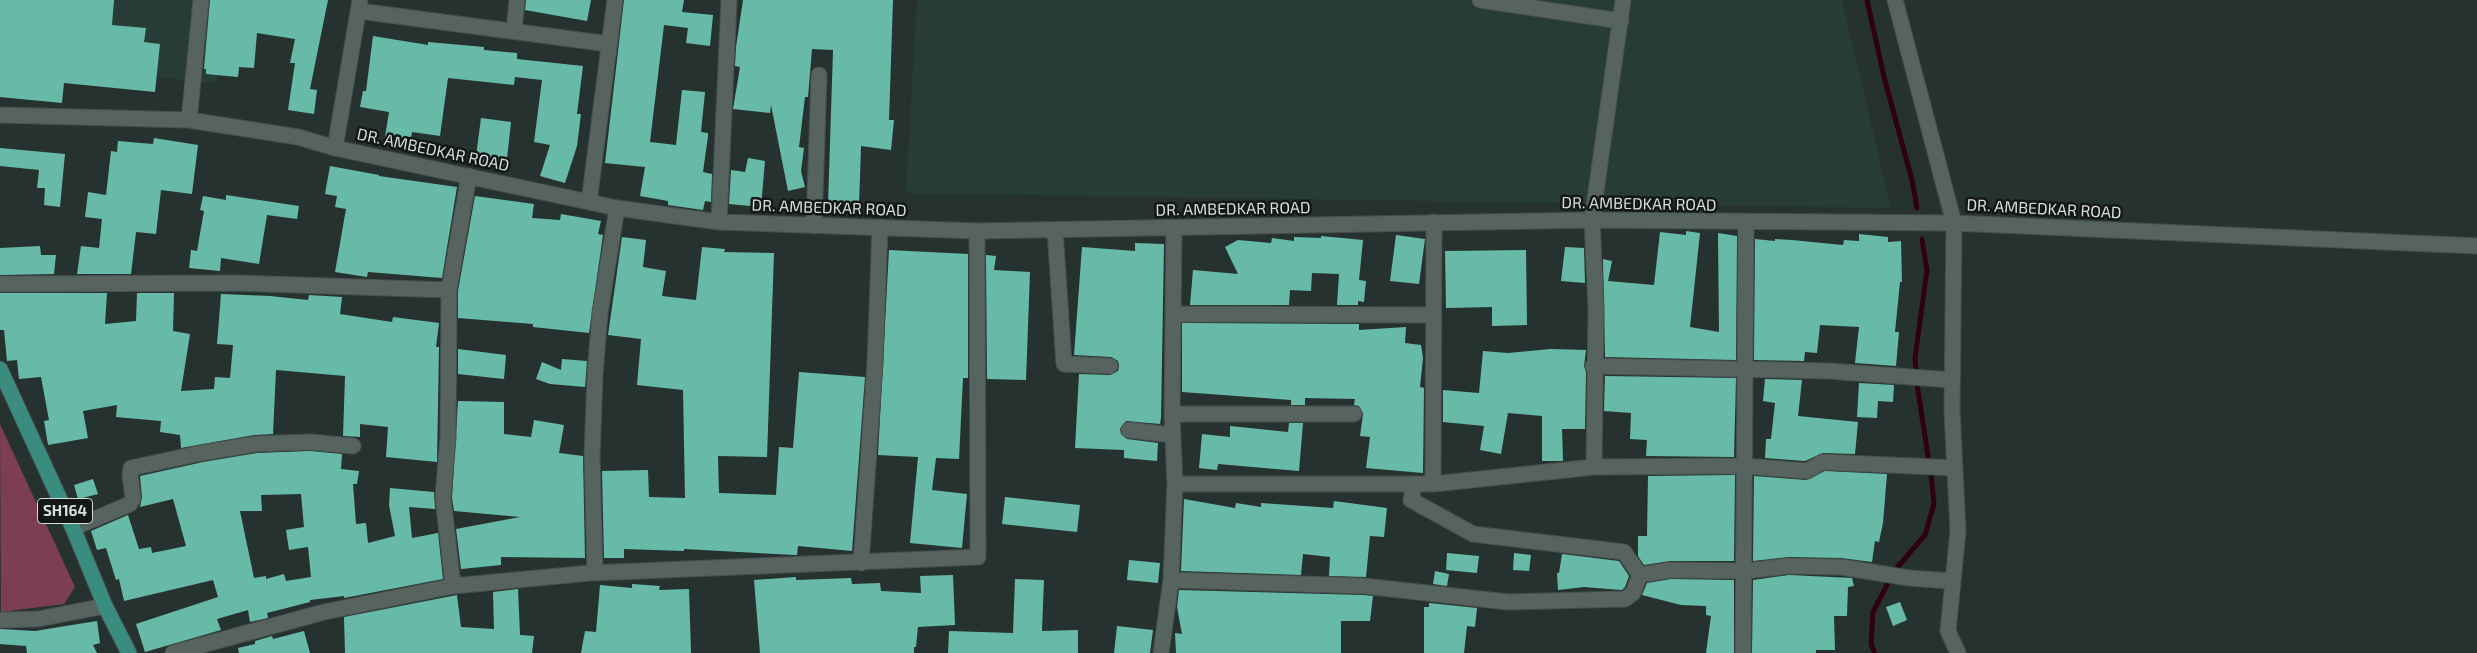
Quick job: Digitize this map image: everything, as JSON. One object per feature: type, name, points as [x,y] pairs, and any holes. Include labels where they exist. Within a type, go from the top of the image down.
[{"type":"main road","name":"SH164","points":[[0,369],[73,528],[105,606],[129,653]]},
{"type":"street","points":[[190,120],[201,0]]},
{"type":"street","points":[[514,31],[517,0]]},
{"type":"street","points":[[589,202],[615,0]]},
{"type":"street","points":[[719,222],[729,0]]},
{"type":"street","points":[[1480,0],[1621,21]]},
{"type":"street","points":[[1594,467],[1593,366],[1596,308],[1592,220],[1623,0]]},
{"type":"street","points":[[1895,0],[1954,223],[1952,380],[1958,531],[1948,631],[1958,653]]},
{"type":"street","points":[[335,148],[359,5],[514,31],[609,44]]},
{"type":"street","points":[[814,226],[819,75]]},
{"type":"street","name":"DR. AMBEDKAR ROAD","points":[[0,115],[190,120],[298,137],[335,148],[617,208],[719,222],[977,231],[1592,220],[1746,223],[1954,223],[2477,246]]},
{"type":"street","points":[[452,586],[443,498],[448,437],[450,290],[470,176]]},
{"type":"street","points":[[595,572],[592,457],[595,374],[600,313],[617,208]]},
{"type":"street","points":[[1433,484],[1432,315],[1434,222]]},
{"type":"street","points":[[1743,653],[1746,223]]},
{"type":"street","points":[[861,563],[875,363],[880,227]]},
{"type":"street","points":[[1161,653],[1170,580],[1175,484],[1172,414],[1174,228]]},
{"type":"street","points":[[1055,230],[1064,364],[1110,366]]},
{"type":"street","points":[[173,653],[324,612],[452,586],[595,572],[978,557],[977,231]]},
{"type":"street","points":[[0,284],[237,283],[450,290]]},
{"type":"street","points":[[1173,314],[1432,315]]},
{"type":"street","points":[[1593,366],[1829,371],[1952,380]]},
{"type":"street","points":[[1172,414],[1354,414]]},
{"type":"street","points":[[1129,430],[1173,435]]},
{"type":"street","points":[[73,528],[130,504],[133,498],[131,468],[201,453],[256,444],[310,442],[353,446]]},
{"type":"street","points":[[1175,484],[1414,485],[1594,467],[1745,466],[1807,471],[1823,462],[1955,468]]},
{"type":"street","points":[[1414,485],[1411,500],[1473,534],[1624,552],[1640,575]]},
{"type":"street","points":[[1640,575],[1670,570],[1745,571],[1788,566],[1841,567],[1909,578],[1952,581]]},
{"type":"street","points":[[1170,580],[1364,586],[1508,602],[1625,599],[1633,593],[1640,575]]},
{"type":"street","points":[[0,620],[38,619],[105,606]]},
{"type":"shaded area","points":[[0,0],[227,0],[217,83],[0,61]]},
{"type":"shaded area","points":[[917,0],[1842,0],[1891,208],[906,193]]},
{"type":"shaded area","points":[[0,424],[75,587],[64,604],[1,612]]},
{"type":"building","points":[[0,0],[114,0],[112,25],[146,28],[144,42],[160,44],[155,92],[64,83],[62,103],[0,97]]},
{"type":"building","points":[[210,0],[328,0],[310,89],[317,90],[314,114],[288,110],[295,63],[290,63],[295,39],[257,33],[254,68],[239,67],[238,77],[206,74],[206,69],[204,69]]},
{"type":"building","points":[[526,0],[591,0],[587,21],[525,10]]},
{"type":"building","points":[[624,0],[684,0],[682,12],[713,15],[710,46],[686,43],[688,28],[664,25],[650,142],[676,145],[682,90],[705,92],[701,132],[708,133],[708,136],[703,172],[712,174],[711,202],[705,201],[703,210],[668,205],[668,201],[640,196],[645,167],[605,163]]},
{"type":"building","points":[[743,0],[893,0],[889,120],[894,120],[891,150],[861,146],[859,206],[828,205],[833,50],[812,49],[808,97],[805,97],[799,147],[804,148],[801,171],[805,187],[788,191],[771,105],[770,113],[733,109],[740,67],[735,66]]},
{"type":"building","points":[[373,36],[428,45],[428,42],[484,47],[484,50],[517,53],[517,59],[583,66],[577,114],[581,114],[577,146],[565,183],[540,176],[550,145],[534,142],[542,80],[515,77],[514,85],[448,78],[440,136],[412,132],[410,147],[384,143],[389,112],[360,107],[363,91],[366,91]]},
{"type":"building","points":[[481,118],[511,122],[506,168],[475,164]]},
{"type":"building","points":[[154,138],[198,145],[192,194],[161,190],[156,234],[136,232],[131,274],[77,274],[81,246],[99,248],[102,219],[85,217],[88,192],[106,195],[111,151],[117,152],[118,141],[153,144]]},
{"type":"building","points":[[0,148],[65,154],[60,207],[44,205],[45,188],[37,188],[39,170],[0,166]]},
{"type":"building","points":[[748,158],[765,161],[761,207],[729,204],[731,170],[745,172]]},
{"type":"building","points":[[330,166],[379,176],[457,187],[442,278],[368,272],[367,277],[335,272],[346,209],[335,207],[337,196],[325,194]]},
{"type":"building","points":[[226,195],[299,206],[297,219],[267,215],[259,264],[221,258],[220,271],[189,268],[191,250],[197,251],[204,211],[200,210],[203,196],[226,200]]},
{"type":"building","points":[[475,196],[534,204],[532,218],[560,220],[561,214],[601,221],[598,234],[603,235],[589,333],[533,327],[533,324],[458,318],[458,291]]},
{"type":"building","points":[[1686,231],[1700,233],[1690,327],[1719,332],[1718,233],[1737,236],[1736,360],[1605,357],[1603,259],[1612,261],[1608,281],[1654,285],[1660,232],[1686,235]]},
{"type":"building","points":[[1859,234],[1888,237],[1888,242],[1901,241],[1902,282],[1900,282],[1895,332],[1899,332],[1896,366],[1855,363],[1859,327],[1820,325],[1817,353],[1805,352],[1804,361],[1754,360],[1755,239],[1792,240],[1843,245],[1844,240],[1859,241]]},
{"type":"building","points":[[1396,235],[1425,239],[1419,284],[1390,281]]},
{"type":"building","points":[[1321,236],[1363,240],[1359,280],[1366,281],[1364,302],[1358,301],[1358,305],[1337,305],[1339,274],[1312,273],[1311,291],[1290,290],[1289,305],[1190,305],[1193,270],[1238,274],[1225,247],[1238,240],[1271,243],[1272,238],[1294,241],[1294,237],[1321,238]]},
{"type":"building","points":[[622,237],[646,240],[643,267],[666,271],[662,296],[696,300],[702,247],[725,249],[724,252],[774,253],[767,457],[718,456],[719,493],[776,495],[779,447],[793,448],[799,372],[865,377],[852,551],[798,546],[797,555],[684,549],[684,551],[624,549],[624,558],[604,558],[602,471],[648,470],[649,497],[685,498],[683,390],[637,385],[641,339],[608,335]]},
{"type":"building","points":[[1135,243],[1164,244],[1161,418],[1160,424],[1126,421],[1120,429],[1121,434],[1127,439],[1158,443],[1157,461],[1124,458],[1124,450],[1075,448],[1079,374],[1110,375],[1118,371],[1119,366],[1118,361],[1111,357],[1074,355],[1082,247],[1135,251]]},
{"type":"building","points":[[40,246],[41,255],[56,255],[54,274],[0,275],[0,248]]},
{"type":"building","points":[[1565,247],[1584,248],[1585,283],[1561,281]]},
{"type":"building","points":[[889,250],[968,254],[968,378],[963,378],[959,459],[936,458],[932,490],[967,494],[962,548],[910,543],[918,457],[878,455]]},
{"type":"building","points":[[1526,250],[1527,325],[1492,326],[1492,307],[1446,308],[1445,251]]},
{"type":"building","points":[[986,255],[996,256],[994,270],[1030,272],[1026,380],[987,379]]},
{"type":"building","points":[[0,293],[107,293],[105,324],[136,321],[137,293],[174,293],[173,331],[190,334],[181,391],[214,389],[215,377],[230,378],[233,345],[217,344],[221,294],[308,300],[309,295],[342,297],[340,314],[392,322],[393,317],[439,323],[436,347],[439,347],[437,462],[386,457],[388,427],[360,424],[360,437],[343,436],[345,376],[276,370],[273,434],[254,435],[181,448],[180,435],[160,432],[161,421],[116,417],[117,405],[83,411],[88,438],[48,445],[44,421],[49,420],[41,377],[19,379],[17,360],[7,361],[4,330],[0,330]]},
{"type":"building","points":[[1182,323],[1359,324],[1359,330],[1406,327],[1405,343],[1421,345],[1423,358],[1420,387],[1424,388],[1423,473],[1366,468],[1370,437],[1360,436],[1363,414],[1359,406],[1354,405],[1355,399],[1305,398],[1305,405],[1291,405],[1291,400],[1182,392]]},
{"type":"building","points":[[458,349],[506,355],[504,379],[458,374]]},
{"type":"building","points":[[1551,349],[1586,350],[1584,366],[1586,372],[1585,429],[1562,429],[1563,461],[1542,461],[1542,416],[1508,413],[1501,454],[1480,450],[1484,426],[1443,422],[1443,390],[1479,393],[1483,351],[1508,353]]},
{"type":"building","points":[[562,359],[587,361],[585,387],[550,384],[536,379],[542,362],[561,370]]},
{"type":"building","points":[[1605,376],[1736,378],[1734,457],[1646,456],[1647,440],[1630,439],[1631,413],[1604,411]]},
{"type":"building","points":[[1765,379],[1802,380],[1798,416],[1858,422],[1855,454],[1823,453],[1805,461],[1765,458],[1766,439],[1771,439],[1775,403],[1763,401]]},
{"type":"building","points":[[1859,383],[1894,385],[1893,402],[1878,401],[1877,418],[1857,417]]},
{"type":"building","points":[[458,401],[504,402],[504,434],[531,437],[534,420],[564,425],[559,453],[583,456],[585,558],[501,557],[501,565],[461,569],[456,529],[520,517],[454,511],[452,498]]},
{"type":"building","points":[[1289,423],[1303,423],[1299,471],[1218,464],[1217,470],[1199,468],[1202,434],[1230,437],[1230,426],[1288,432]]},
{"type":"building","points":[[310,451],[342,454],[341,469],[359,471],[357,484],[353,484],[356,524],[366,523],[368,543],[395,536],[389,505],[390,488],[434,492],[435,509],[409,507],[412,538],[438,533],[443,579],[344,598],[344,596],[310,600],[310,602],[267,613],[268,618],[250,622],[248,610],[217,619],[221,630],[145,652],[136,624],[218,597],[213,580],[124,601],[119,579],[116,580],[106,548],[97,550],[91,531],[128,515],[139,549],[151,547],[152,553],[186,546],[173,499],[140,507],[142,497],[140,476],[203,462],[257,453]],"holes":[[[301,494],[304,527],[286,530],[289,550],[308,547],[311,577],[286,581],[284,574],[266,579],[266,576],[254,578],[240,511],[262,511],[261,495]]]},
{"type":"building","points":[[1825,471],[1887,474],[1883,523],[1879,542],[1875,541],[1872,562],[1841,558],[1789,557],[1753,561],[1754,476],[1806,480]]},
{"type":"building","points":[[1735,475],[1734,561],[1670,561],[1644,565],[1638,556],[1638,536],[1647,536],[1648,476]]},
{"type":"building","points":[[93,479],[98,494],[78,499],[74,485]]},
{"type":"building","points":[[1005,497],[1080,505],[1077,532],[1002,524]]},
{"type":"building","points":[[1184,499],[1235,508],[1236,503],[1261,507],[1261,503],[1333,508],[1334,501],[1387,508],[1384,537],[1370,536],[1366,577],[1329,576],[1330,557],[1303,554],[1301,575],[1181,571]]},
{"type":"building","points":[[1447,553],[1479,556],[1477,573],[1446,570]]},
{"type":"building","points":[[1514,553],[1531,555],[1529,571],[1513,570]]},
{"type":"building","points":[[1562,554],[1619,561],[1629,576],[1625,587],[1622,590],[1584,587],[1558,590],[1557,573],[1559,573]]},
{"type":"building","points":[[1129,560],[1160,563],[1158,583],[1127,580]]},
{"type":"building","points":[[1435,571],[1449,574],[1447,586],[1433,584]]},
{"type":"building","points":[[953,575],[955,625],[918,627],[914,653],[760,653],[754,580],[796,577],[796,580],[851,578],[852,584],[880,583],[881,591],[921,593],[920,576]]},
{"type":"building","points":[[1789,575],[1852,578],[1854,586],[1848,587],[1847,616],[1834,616],[1835,650],[1816,650],[1816,653],[1752,653],[1753,580]]},
{"type":"building","points":[[1015,579],[1044,580],[1042,631],[1078,630],[1078,653],[948,653],[949,631],[1013,633]]},
{"type":"building","points":[[1671,579],[1734,580],[1734,653],[1706,653],[1711,616],[1706,615],[1706,606],[1681,605],[1642,595],[1647,583]]},
{"type":"building","points":[[632,584],[660,586],[659,590],[689,589],[691,653],[581,653],[585,631],[596,632],[600,585],[632,588]]},
{"type":"building","points":[[518,589],[520,635],[534,636],[532,653],[345,653],[344,617],[457,595],[461,627],[494,629],[493,592]]},
{"type":"building","points":[[1179,590],[1373,596],[1370,621],[1341,621],[1341,653],[1176,653],[1175,633],[1182,634],[1177,607]]},
{"type":"building","points":[[1900,602],[1907,620],[1893,626],[1886,607]]},
{"type":"building","points":[[1429,603],[1477,608],[1475,627],[1467,626],[1464,653],[1424,653],[1424,607],[1429,607]]},
{"type":"building","points":[[97,621],[100,643],[93,645],[97,653],[27,653],[26,646],[0,644],[0,629],[35,631]]},
{"type":"building","points":[[1117,626],[1153,630],[1150,653],[1114,653]]},
{"type":"building","points":[[304,631],[310,653],[239,653],[238,648],[255,644],[255,641],[272,636],[273,639]]},
{"type":"waterway","points":[[1867,0],[1884,77],[1912,180],[1917,208]]},
{"type":"waterway","points":[[1916,370],[1915,358],[1927,270],[1922,239]]},
{"type":"waterway","points":[[1917,384],[1928,456]]},
{"type":"waterway","points":[[1895,570],[1925,535],[1934,504],[1931,474]]},
{"type":"waterway","points":[[1875,653],[1871,644],[1873,612],[1889,581]]}]
